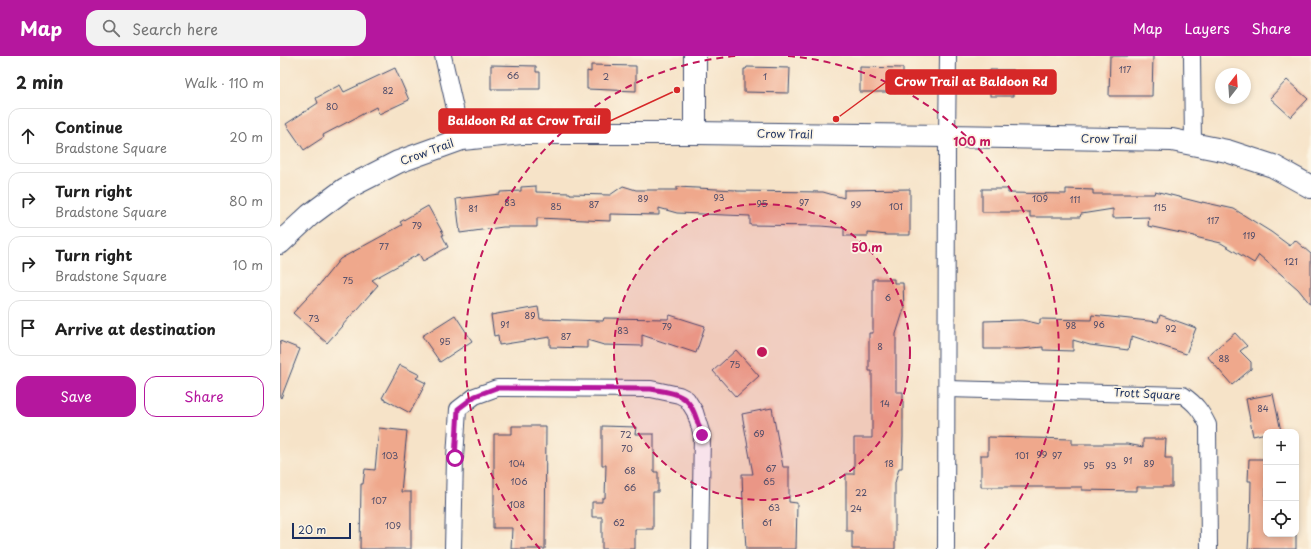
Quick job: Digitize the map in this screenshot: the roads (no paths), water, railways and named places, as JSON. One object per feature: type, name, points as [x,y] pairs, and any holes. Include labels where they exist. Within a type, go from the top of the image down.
[{"type":"street","points":[[443,56],[462,139]]},
{"type":"street","points":[[695,56],[695,133]]},
{"type":"street","points":[[946,549],[948,56]]},
{"type":"street","points":[[1192,56],[1193,144]]},
{"type":"street","name":"Crow Trail","points":[[280,243],[310,215],[345,188],[398,162],[462,139],[521,134],[695,133],[1172,140],[1228,151],[1273,166],[1311,187]]},
{"type":"street","points":[[453,549],[455,458],[458,409],[475,396],[496,388],[651,389],[679,395],[687,399],[694,412],[702,435],[700,549]]},
{"type":"street","name":"Trott Square","points":[[947,389],[1183,395],[1194,403],[1202,412],[1208,425],[1209,549]]},
{"type":"place","name":"Baldoon Rd at Crow Trail","points":[[677,90]]},
{"type":"place","name":"Crow Trail at Baldoon Rd","points":[[836,119]]}]
